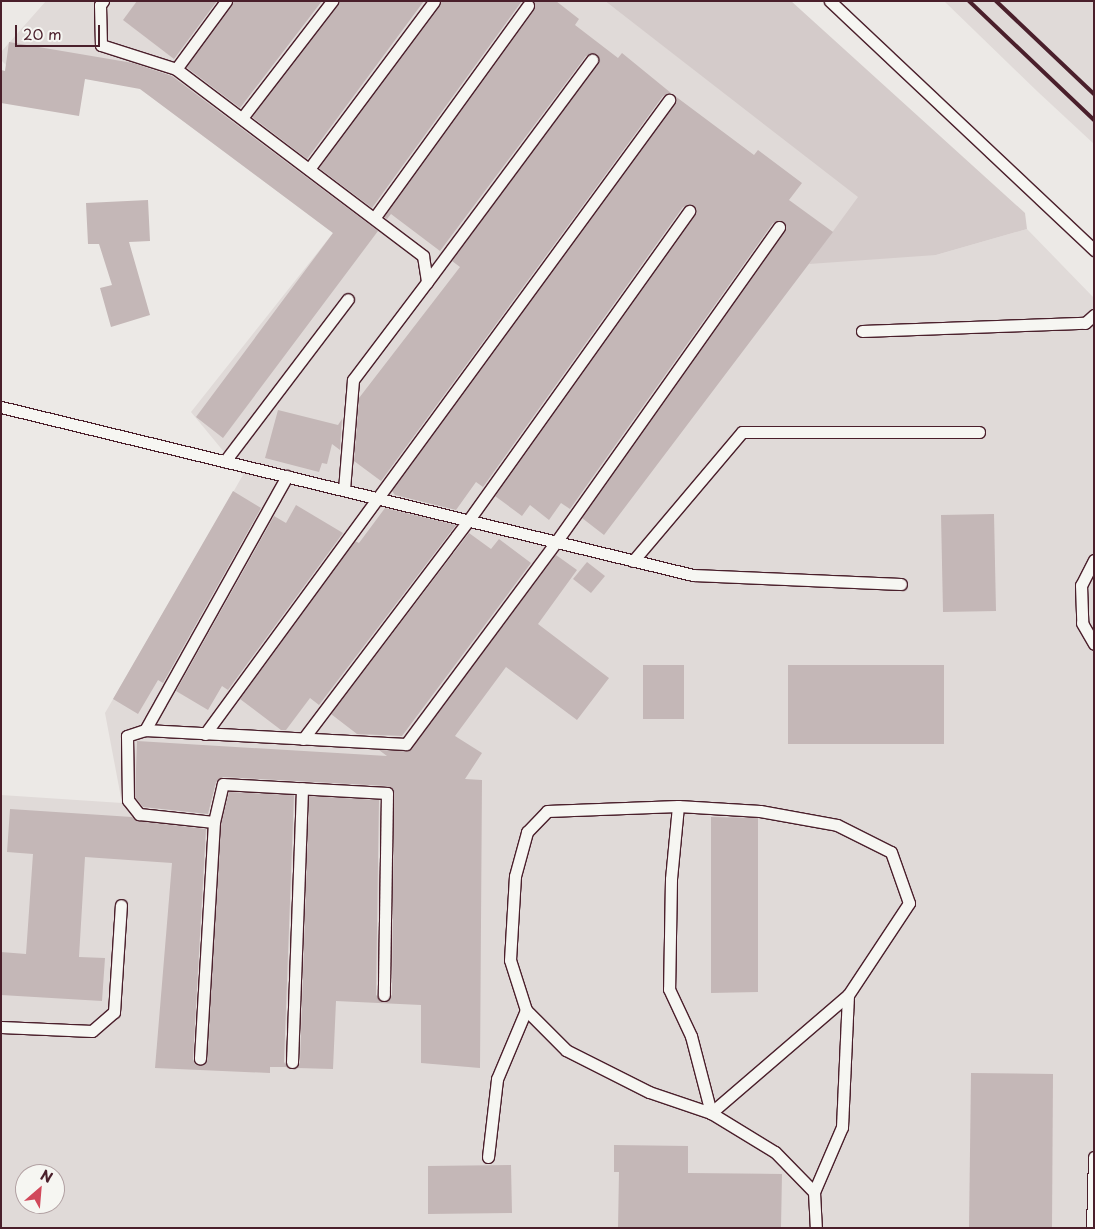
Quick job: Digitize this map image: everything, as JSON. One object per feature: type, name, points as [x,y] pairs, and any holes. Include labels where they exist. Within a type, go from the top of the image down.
[{"type":"lane","points":[[103,1],[100,5],[101,45],[176,69],[375,217],[423,256],[428,282]]},
{"type":"lane","points":[[176,69],[226,1]]},
{"type":"lane","points":[[242,118],[332,1]]},
{"type":"lane","points":[[309,169],[434,1]]},
{"type":"lane","points":[[830,1],[1094,250]]},
{"type":"lane","points":[[375,217],[528,6]]},
{"type":"lane","points":[[344,490],[353,380],[592,60]]},
{"type":"lane","points":[[205,734],[669,100]]},
{"type":"lane","points":[[303,738],[468,521],[689,211]]},
{"type":"lane","points":[[214,822],[138,814],[128,800],[127,736],[145,730],[406,744],[556,542],[779,228]]},
{"type":"lane","points":[[225,461],[348,299]]},
{"type":"lane","points":[[862,331],[1086,323],[1094,315]]},
{"type":"lane","points":[[1,407],[693,575],[901,584]]},
{"type":"lane","points":[[633,561],[742,432],[979,432]]},
{"type":"lane","points":[[145,730],[287,476]]},
{"type":"lane","points":[[1094,560],[1081,585],[1082,622],[1094,644]]},
{"type":"lane","points":[[200,1059],[214,822],[223,784],[387,793],[384,995]]},
{"type":"lane","points":[[292,1062],[302,788]]},
{"type":"lane","points":[[678,806],[671,879],[669,989],[691,1036],[711,1113]]},
{"type":"lane","points":[[711,1113],[848,995],[910,903],[891,852],[837,825],[760,811],[678,806],[547,811],[527,832],[515,876],[510,960],[526,1010],[566,1050],[649,1092],[711,1113],[775,1152],[814,1192]]},
{"type":"lane","points":[[1,1028],[92,1031],[114,1012],[121,905]]},
{"type":"lane","points":[[816,1228],[814,1192],[842,1127],[848,995]]},
{"type":"lane","points":[[488,1157],[497,1079],[526,1010]]},
{"type":"lane","points":[[1092,1228],[1094,1157]]},
{"type":"shaded area","points":[[46,1],[605,1],[936,255],[1027,229],[1094,298],[1094,1228],[1,1228],[1,795],[122,803],[105,713],[243,475],[191,412],[333,233],[139,88],[6,65],[1,60],[1,52]]},
{"type":"shaded area","points":[[605,1],[791,1],[1025,213],[1027,229],[936,255],[809,264],[858,197]]},
{"type":"shaded area","points":[[944,1],[1094,1],[1094,144],[1038,92]]},
{"type":"building","points":[[137,1],[217,1],[174,59],[123,20]]},
{"type":"building","points":[[233,1],[322,1],[240,108],[186,67]]},
{"type":"building","points":[[339,1],[424,1],[307,159],[252,117]]},
{"type":"building","points":[[441,1],[522,1],[372,208],[319,168]]},
{"type":"building","points":[[534,1],[556,1],[579,19],[575,25],[618,58],[622,53],[671,93],[663,96],[381,481],[354,461],[359,398],[460,267],[452,261],[599,61],[596,54],[586,56],[440,251],[391,214],[387,219],[384,217],[534,10]]},
{"type":"building","points":[[9,42],[133,63],[172,76],[378,231],[223,438],[196,417],[333,233],[140,89],[85,79],[79,116],[1,103],[1,70],[5,71]]},
{"type":"building","points":[[675,96],[754,155],[758,150],[802,183],[789,200],[833,232],[604,535],[582,518],[785,231],[783,221],[773,223],[570,509],[561,503],[549,520],[530,505],[522,516],[495,496],[695,215],[693,205],[683,207],[483,487],[476,482],[456,510],[395,495],[392,491],[675,104]]},
{"type":"building","points":[[148,200],[150,241],[129,242],[150,315],[111,327],[100,288],[112,285],[99,244],[88,244],[86,203]]},
{"type":"building","points":[[278,410],[338,425],[342,419],[340,450],[332,444],[327,464],[322,463],[319,472],[265,458]]},
{"type":"building","points":[[233,491],[261,508],[163,683],[158,680],[138,714],[113,699]]},
{"type":"building","points":[[296,505],[343,533],[228,690],[222,686],[208,710],[176,691],[274,516],[286,523]]},
{"type":"building","points":[[385,508],[456,525],[319,705],[310,698],[286,730],[281,730],[240,699],[355,541],[359,543]]},
{"type":"building","points":[[994,514],[996,611],[943,612],[941,515]]},
{"type":"building","points":[[469,533],[491,549],[499,539],[531,563],[402,736],[357,734],[331,714]]},
{"type":"building","points":[[556,555],[577,570],[538,624],[609,678],[577,720],[506,667],[455,736],[482,753],[465,779],[482,780],[480,1068],[421,1063],[421,1005],[336,1001],[333,1069],[297,1068],[300,1062],[309,796],[379,800],[376,995],[384,1002],[392,995],[394,790],[387,786],[223,777],[216,782],[208,814],[143,807],[135,797],[137,741],[387,756],[379,750],[409,751]]},
{"type":"building","points":[[587,562],[605,576],[591,593],[573,579]]},
{"type":"building","points":[[643,665],[684,665],[684,719],[643,719]]},
{"type":"building","points":[[788,665],[944,665],[944,744],[788,744]]},
{"type":"building","points":[[229,792],[294,795],[284,1062],[287,1067],[270,1067],[270,1073],[155,1068],[172,863],[85,857],[79,957],[105,958],[102,1001],[1,995],[1,952],[26,954],[33,854],[7,852],[10,809],[132,817],[138,821],[206,829],[193,1059],[196,1065],[206,1064],[221,823]]},
{"type":"building","points":[[711,817],[758,818],[758,992],[711,993]]},
{"type":"building","points":[[971,1073],[1053,1074],[1052,1228],[969,1228]]},
{"type":"building","points":[[614,1145],[688,1146],[688,1173],[782,1174],[781,1228],[618,1228],[619,1172],[614,1172]]},
{"type":"building","points":[[511,1165],[512,1213],[428,1214],[428,1166]]},
{"type":"railway","points":[[969,1],[1094,120]]},
{"type":"railway","points":[[996,1],[1094,94]]}]
